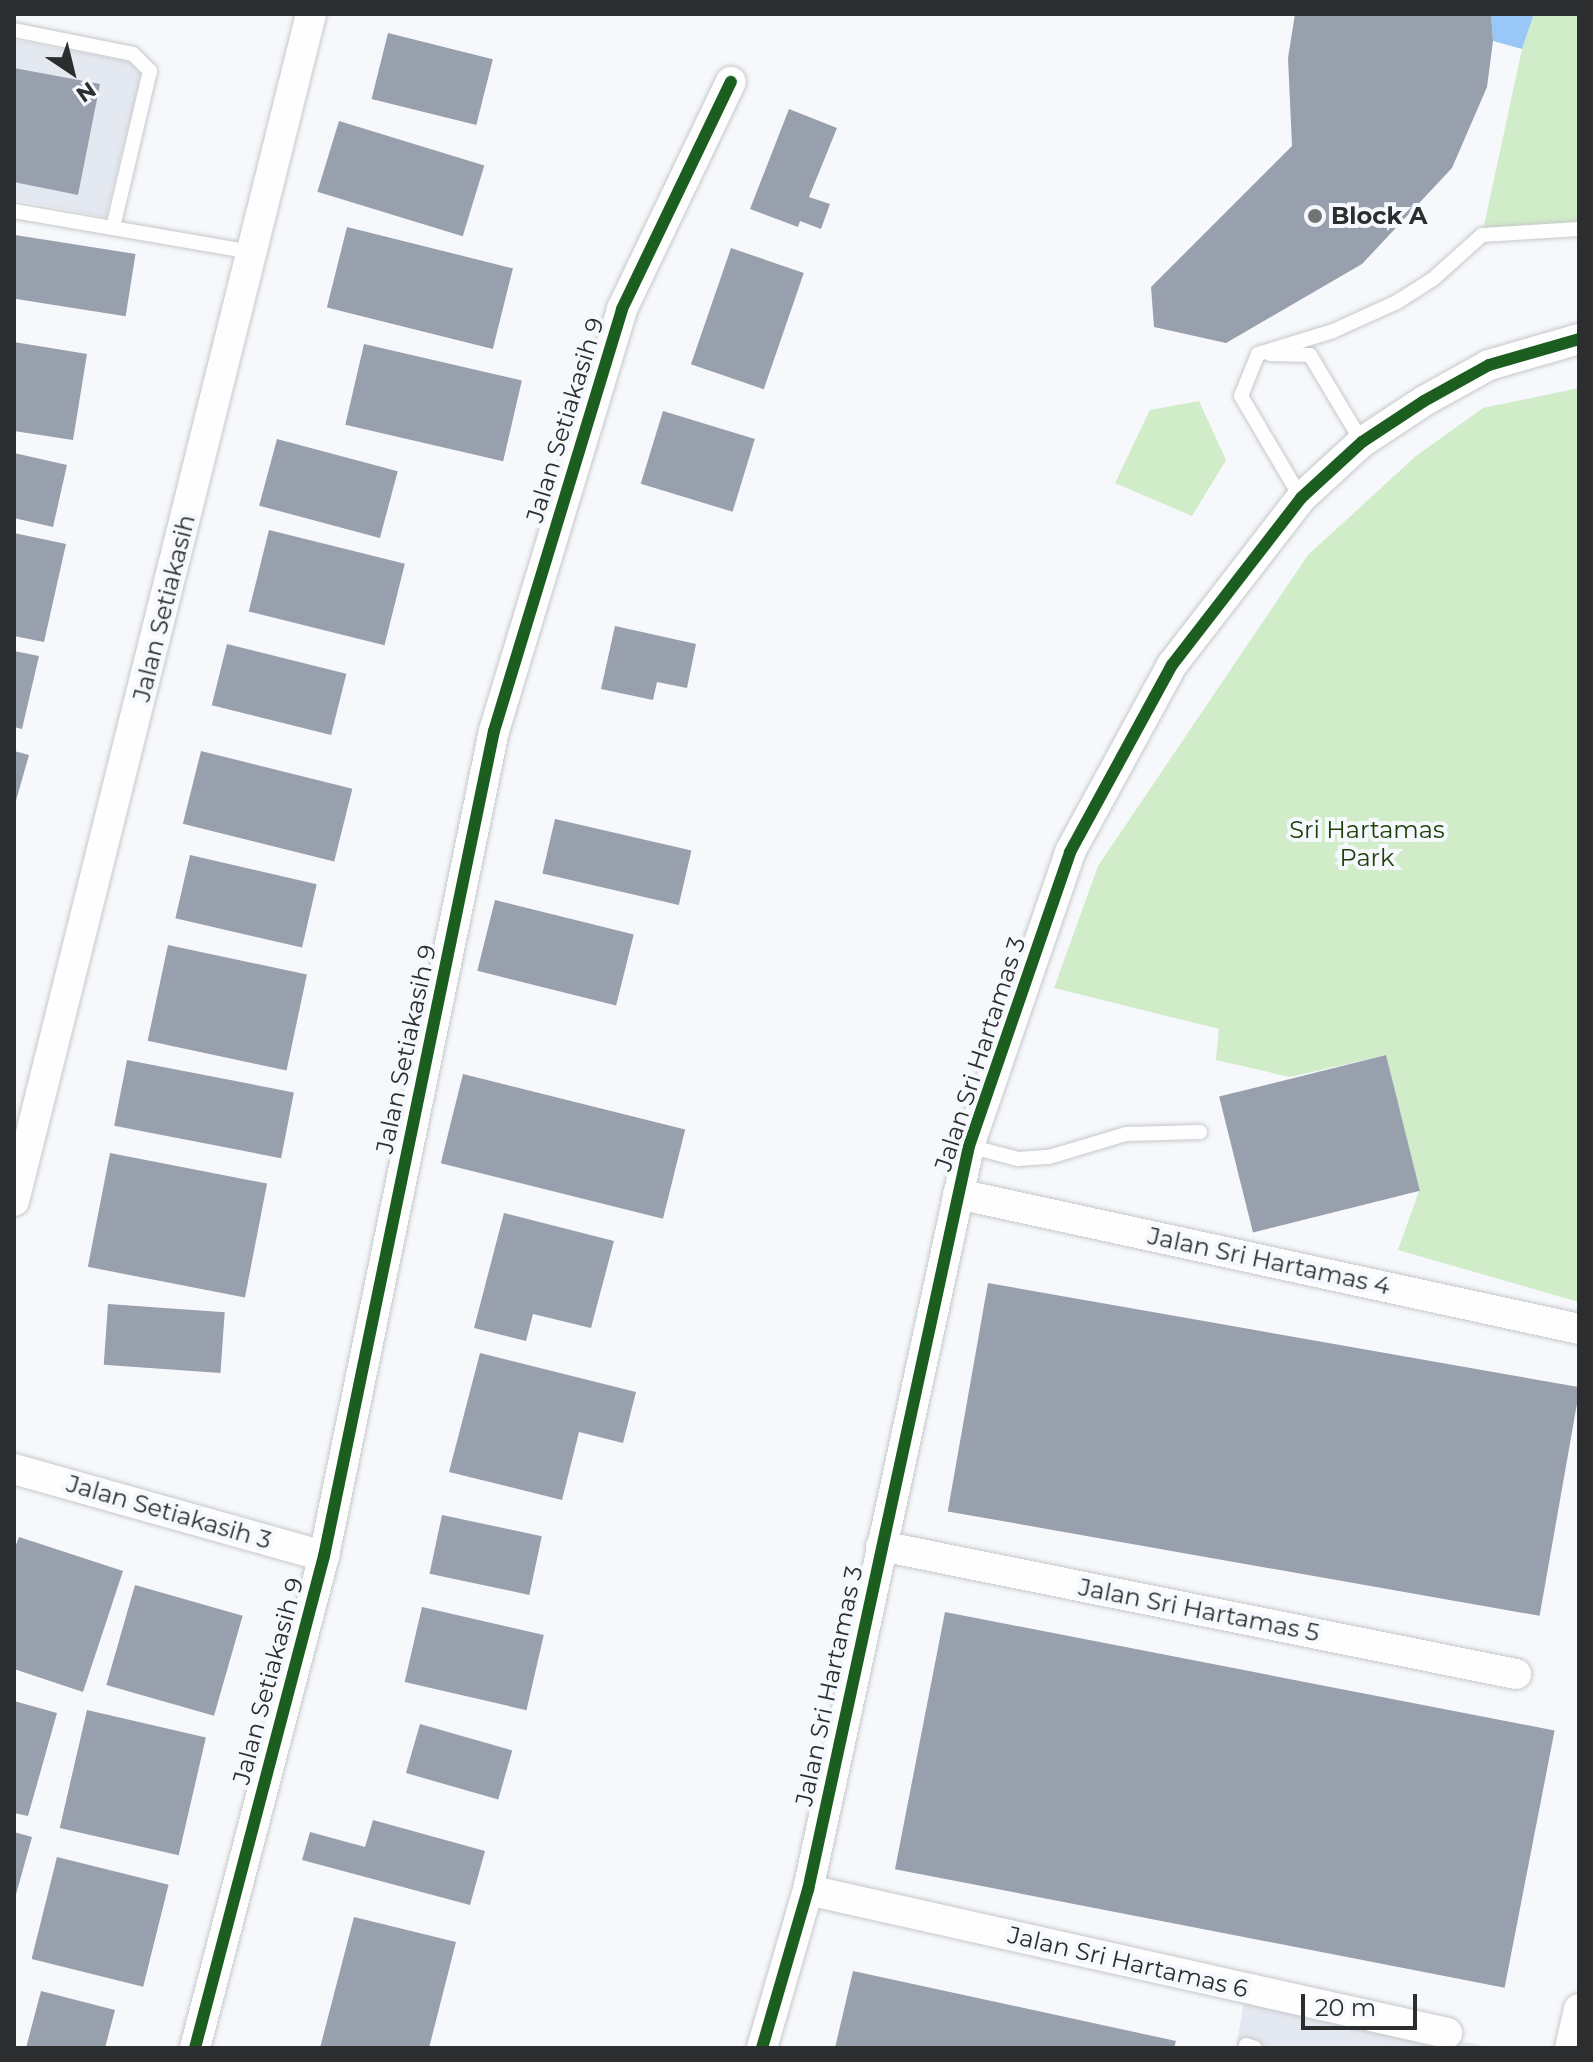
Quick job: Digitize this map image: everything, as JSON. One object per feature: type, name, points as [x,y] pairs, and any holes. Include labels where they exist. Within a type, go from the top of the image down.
[{"type":"street","name":"Jalan Setiakasih","points":[[14,1201],[311,14]]},
{"type":"street","name":"Jalan Setiakasih 9","points":[[195,2048],[324,1556],[494,731],[622,309],[731,82]]},
{"type":"street","name":"Jalan Sri Hartamas 3","points":[[762,2048],[808,1890],[969,1146],[1070,852],[1172,665],[1301,498],[1362,442],[1489,365],[1579,339]]},
{"type":"street","name":"Jalan Sri Hartamas 4","points":[[958,1194],[1579,1329]]},
{"type":"street","name":"Jalan Setiakasih 3","points":[[14,1469],[324,1556]]},
{"type":"street","name":"Jalan Sri Hartamas 5","points":[[881,1546],[1516,1674]]},
{"type":"street","name":"Jalan Sri Hartamas 6","points":[[808,1890],[1447,2033]]},
{"type":"street","points":[[1570,2048],[1579,2009]]},
{"type":"lane","points":[[14,30],[133,54],[150,71],[113,228]]},
{"type":"lane","points":[[14,211],[252,252]]},
{"type":"lane","points":[[1258,354],[1333,331],[1397,302],[1433,279],[1482,235],[1579,229]]},
{"type":"lane","points":[[1258,354],[1310,355],[1362,442]]},
{"type":"lane","points":[[1258,354],[1241,396],[1301,498]]},
{"type":"lane","points":[[969,1146],[1018,1159],[1049,1157],[1126,1134],[1200,1132]]},
{"type":"shaded area","points":[[14,40],[128,61],[141,74],[106,217],[14,200]]},
{"type":"shaded area","points":[[1244,2002],[1496,2048],[1236,2048]]},
{"type":"green space","points":[[1534,14],[1579,14],[1579,226],[1482,235],[1522,49]]},
{"type":"green space","name":"Sri Hartamas Park","points":[[1579,388],[1579,1302],[1398,1250],[1419,1191],[1386,1055],[1290,1077],[1216,1060],[1219,1029],[1054,988],[1098,866],[1308,555],[1416,456],[1483,408]]},
{"type":"green space","points":[[1199,401],[1226,460],[1192,516],[1115,483],[1150,410]]},
{"type":"water","points":[[1491,14],[1534,14],[1522,49],[1493,41]]},
{"type":"building","name":"Block A","points":[[1295,14],[1491,14],[1493,41],[1487,87],[1452,168],[1362,264],[1226,343],[1154,327],[1151,287],[1292,146],[1288,58]]},
{"type":"building","points":[[388,33],[493,59],[476,125],[372,99]]},
{"type":"building","points":[[14,68],[100,84],[78,195],[14,182]]},
{"type":"building","points":[[789,109],[837,128],[809,197],[830,204],[821,229],[800,221],[798,227],[750,209]]},
{"type":"building","points":[[339,121],[484,165],[463,236],[317,192]]},
{"type":"building","points":[[347,227],[513,268],[493,349],[327,308]]},
{"type":"building","points":[[15,235],[135,254],[126,316],[14,299]]},
{"type":"building","points":[[731,248],[804,273],[764,389],[691,364]]},
{"type":"building","points":[[14,342],[87,354],[73,440],[14,431]]},
{"type":"building","points":[[364,344],[522,380],[503,461],[345,425]]},
{"type":"building","points":[[663,411],[755,439],[733,512],[641,484]]},
{"type":"building","points":[[277,439],[398,471],[380,538],[259,506]]},
{"type":"building","points":[[14,453],[67,465],[53,527],[14,518]]},
{"type":"building","points":[[269,530],[405,564],[385,645],[249,612]]},
{"type":"building","points":[[14,533],[66,544],[44,642],[14,636]]},
{"type":"building","points":[[615,626],[696,644],[687,688],[657,682],[653,700],[601,689]]},
{"type":"building","points":[[227,644],[346,674],[331,735],[212,705]]},
{"type":"building","points":[[14,651],[39,656],[22,729],[14,727]]},
{"type":"building","points":[[14,751],[29,755],[15,804],[14,804]]},
{"type":"building","points":[[201,751],[352,789],[334,862],[183,824]]},
{"type":"building","points":[[555,819],[691,850],[679,905],[542,874]]},
{"type":"building","points":[[190,855],[317,884],[302,948],[175,918]]},
{"type":"building","points":[[495,900],[634,935],[616,1005],[477,971]]},
{"type":"building","points":[[168,945],[307,975],[287,1070],[148,1041]]},
{"type":"building","points":[[1386,1055],[1420,1191],[1253,1232],[1219,1097]]},
{"type":"building","points":[[127,1060],[294,1092],[281,1158],[114,1126]]},
{"type":"building","points":[[463,1074],[685,1129],[663,1219],[441,1163]]},
{"type":"building","points":[[110,1153],[267,1184],[245,1297],[88,1267]]},
{"type":"building","points":[[504,1213],[614,1241],[591,1328],[533,1314],[526,1341],[474,1328]]},
{"type":"building","points":[[988,1283],[1579,1387],[1540,1616],[948,1511]]},
{"type":"building","points":[[108,1304],[225,1312],[220,1373],[104,1365]]},
{"type":"building","points":[[480,1353],[636,1392],[623,1443],[579,1432],[562,1500],[449,1472]]},
{"type":"building","points":[[442,1515],[542,1536],[529,1595],[430,1574]]},
{"type":"building","points":[[19,1537],[123,1571],[83,1692],[14,1669],[14,1550]]},
{"type":"building","points":[[135,1585],[243,1616],[214,1716],[106,1685]]},
{"type":"building","points":[[422,1607],[544,1635],[526,1710],[405,1682]]},
{"type":"building","points":[[945,1612],[1555,1730],[1505,1988],[895,1869]]},
{"type":"building","points":[[14,1701],[57,1713],[28,1816],[14,1813]]},
{"type":"building","points":[[87,1710],[206,1737],[179,1855],[60,1828]]},
{"type":"building","points":[[420,1724],[512,1750],[498,1799],[406,1773]]},
{"type":"building","points":[[373,1820],[485,1851],[470,1905],[302,1860],[310,1832],[365,1847]]},
{"type":"building","points":[[14,1832],[32,1837],[15,1898],[14,1898]]},
{"type":"building","points":[[57,1857],[169,1885],[143,1987],[32,1959]]},
{"type":"building","points":[[354,1917],[456,1942],[429,2048],[320,2048]]},
{"type":"building","points":[[853,1971],[1176,2041],[1174,2048],[835,2048]]},
{"type":"building","points":[[41,1991],[115,2010],[105,2048],[26,2048]]},
{"type":"cycle path","points":[[195,2048],[324,1556],[494,731],[622,309],[731,82]]},
{"type":"cycle path","points":[[762,2048],[808,1890],[969,1146],[1070,852],[1172,665],[1301,498],[1362,442],[1424,401],[1489,365],[1579,339]]},
{"type":"place","name":"Block A","points":[[1315,216]]}]
